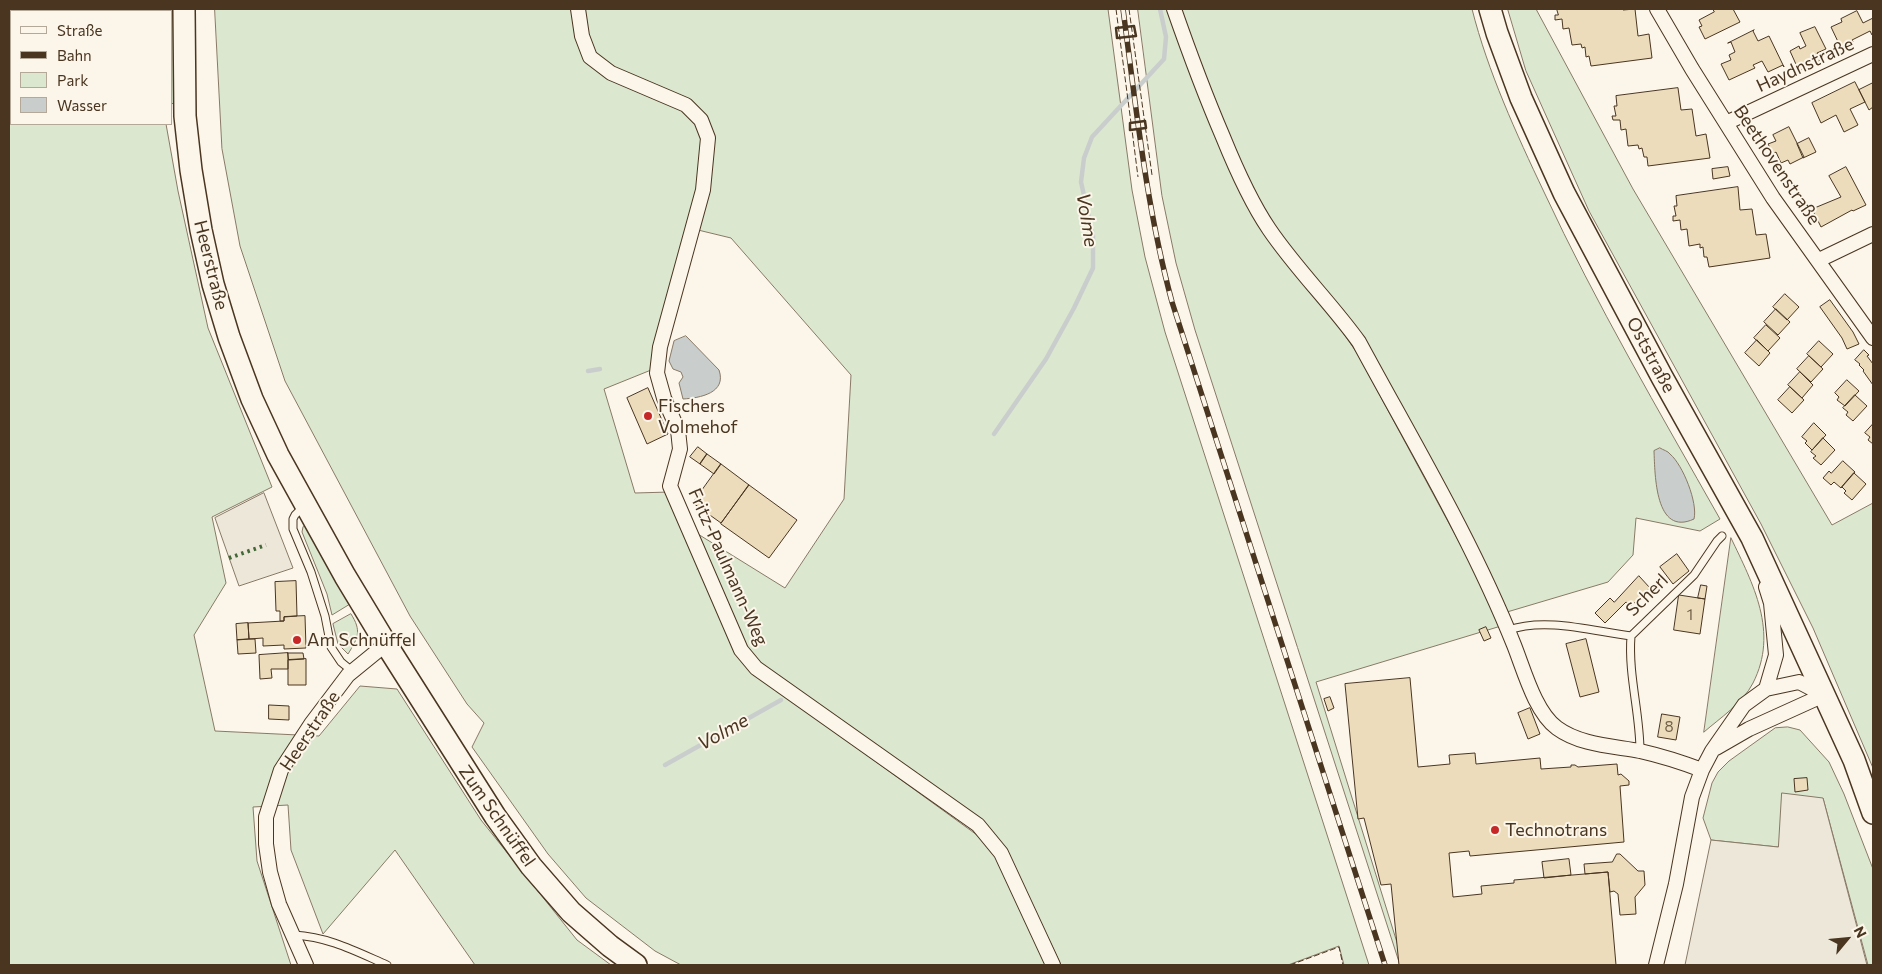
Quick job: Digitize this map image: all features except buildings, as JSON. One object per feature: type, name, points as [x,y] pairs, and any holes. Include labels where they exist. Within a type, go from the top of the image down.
[{"type":"main road","name":"Heerstraße","points":[[184,9],[184,90],[190,170],[200,230],[213,284],[229,337],[252,398],[278,455],[386,644]]},
{"type":"main road","name":"Oststraße","points":[[1490,9],[1520,98],[1564,193],[1662,377],[1752,538],[1854,760],[1873,814]]},
{"type":"main road","name":"Zum Schnüffel","points":[[386,644],[464,769],[531,866],[571,912],[610,946],[636,965]]},
{"type":"street","name":"Fritz-Paulmann-Weg","points":[[578,9],[582,36],[590,57],[611,73],[686,105],[701,120],[708,138],[703,190],[660,347],[657,373],[664,398],[678,430],[680,449],[670,486],[741,650],[756,668],[978,825],[1001,852],[1053,965]]},
{"type":"street","points":[[1174,9],[1199,79],[1251,200],[1286,254],[1340,316],[1359,342],[1472,552],[1501,612],[1537,702],[1547,719],[1558,728],[1587,741],[1666,757],[1702,770]]},
{"type":"street","name":"Beethovenstraße","points":[[1657,9],[1692,69],[1773,198],[1873,338]]},
{"type":"street","name":"Haydnstraße","points":[[1726,123],[1873,54]]},
{"type":"street","points":[[1819,260],[1873,234]]},
{"type":"street","points":[[1752,538],[1770,603],[1776,655],[1766,689]]},
{"type":"street","name":"Heerstraße","points":[[306,965],[279,904],[270,872],[266,844],[266,817],[281,770],[311,724],[352,671],[386,644]]},
{"type":"street","points":[[1656,965],[1676,884],[1692,797],[1702,770],[1712,751],[1744,705],[1766,689],[1799,682],[1824,695]]},
{"type":"street","points":[[1712,751],[1749,729],[1824,695]]},
{"type":"lane","points":[[306,505],[294,515],[294,529],[311,572],[325,616],[331,648],[341,662],[352,671]]},
{"type":"lane","name":"Scherl","points":[[1640,751],[1630,663],[1631,636],[1694,575],[1722,536]]},
{"type":"lane","points":[[1508,630],[1523,625],[1547,625],[1631,636]]},
{"type":"lane","points":[[294,935],[314,936],[342,945],[387,965]]},
{"type":"green space","points":[[9,9],[180,9],[179,97],[172,104],[172,10],[10,10],[10,125],[166,125],[178,191],[208,328],[272,487],[212,517],[226,583],[194,635],[215,731],[319,736],[360,686],[397,689],[481,820],[577,940],[611,965],[475,965],[395,850],[323,934],[291,850],[288,805],[253,807],[257,861],[291,965],[9,965]]},
{"type":"green space","points":[[215,9],[1108,9],[1132,190],[1145,257],[1165,332],[1369,965],[1344,965],[1339,946],[1288,965],[1061,965],[1015,868],[999,845],[795,703],[977,835],[1000,862],[1048,965],[681,965],[655,951],[586,898],[548,854],[472,747],[484,723],[467,704],[410,616],[285,381],[240,246],[222,149]],"holes":[[[698,230],[731,238],[851,375],[844,499],[785,588],[685,526],[670,492],[635,493],[604,389],[661,366]]]},
{"type":"green space","points":[[1138,9],[1167,9],[1192,79],[1257,221],[1282,258],[1337,324],[1357,353],[1465,553],[1501,626],[1316,682],[1404,965],[1400,965],[1195,330],[1176,263],[1162,196]]},
{"type":"green space","points":[[1179,9],[1472,9],[1486,56],[1504,102],[1564,234],[1629,357],[1720,519],[1700,531],[1636,518],[1633,555],[1608,582],[1507,612],[1366,342],[1345,312],[1288,246],[1263,209],[1243,169]]},
{"type":"green space","points":[[1508,9],[1536,9],[1633,189],[1832,525],[1873,503],[1873,768],[1813,628],[1761,524],[1589,211],[1526,71]]},
{"type":"green space","points":[[307,524],[350,604],[332,615],[327,594],[302,532],[303,527]]},
{"type":"green space","points":[[1731,538],[1747,573],[1760,609],[1764,645],[1760,664],[1749,690],[1731,710],[1704,732]]},
{"type":"green space","points":[[351,614],[358,630],[356,639],[348,654],[338,644],[333,624]]},
{"type":"green space","points":[[1788,727],[1800,730],[1829,762],[1844,794],[1873,869],[1873,965],[1868,965],[1823,798],[1778,847],[1711,840],[1703,818],[1712,783],[1718,772],[1729,761],[1775,728]]},
{"type":"shaded area","points":[[264,493],[293,568],[239,586],[215,518]]},
{"type":"shaded area","points":[[1782,793],[1823,798],[1867,965],[1685,965],[1711,840],[1778,847]]},
{"type":"water","points":[[686,336],[719,370],[720,378],[716,389],[710,393],[683,399],[679,383],[683,377],[681,372],[673,369],[669,361],[674,341]]},
{"type":"water","points":[[1660,448],[1668,452],[1675,459],[1684,475],[1692,494],[1695,512],[1694,519],[1681,522],[1671,519],[1664,512],[1655,474],[1654,451]]},
{"type":"waterway","name":"Volme","points":[[994,434],[1046,359],[1093,268],[1093,236],[1081,182],[1084,158],[1092,137],[1164,59],[1166,37],[1160,9]]},
{"type":"waterway","name":"Volme","points":[[588,371],[600,369]]},
{"type":"waterway","name":"Volme","points":[[665,765],[781,700]]},
{"type":"railway","points":[[1123,9],[1148,193],[1172,302],[1385,965]]},
{"type":"hedge","points":[[229,558],[266,545]]},
{"type":"fence","points":[[1116,9],[1131,123],[1130,130],[1132,130],[1138,177]]},
{"type":"fence","points":[[1129,9],[1152,175]]},
{"type":"fence","points":[[1290,965],[1339,947],[1343,965]]},
{"type":"wall","points":[[1134,26],[1136,36],[1117,38],[1116,28],[1134,26]]},
{"type":"wall","points":[[1145,121],[1146,128],[1130,130],[1130,123],[1145,121]]},
{"type":"place","name":"Fischers Volmehof","points":[[648,416]]},
{"type":"place","name":"Am Schnüffel","points":[[297,640]]},
{"type":"place","name":"Technotrans","points":[[1495,830]]}]
